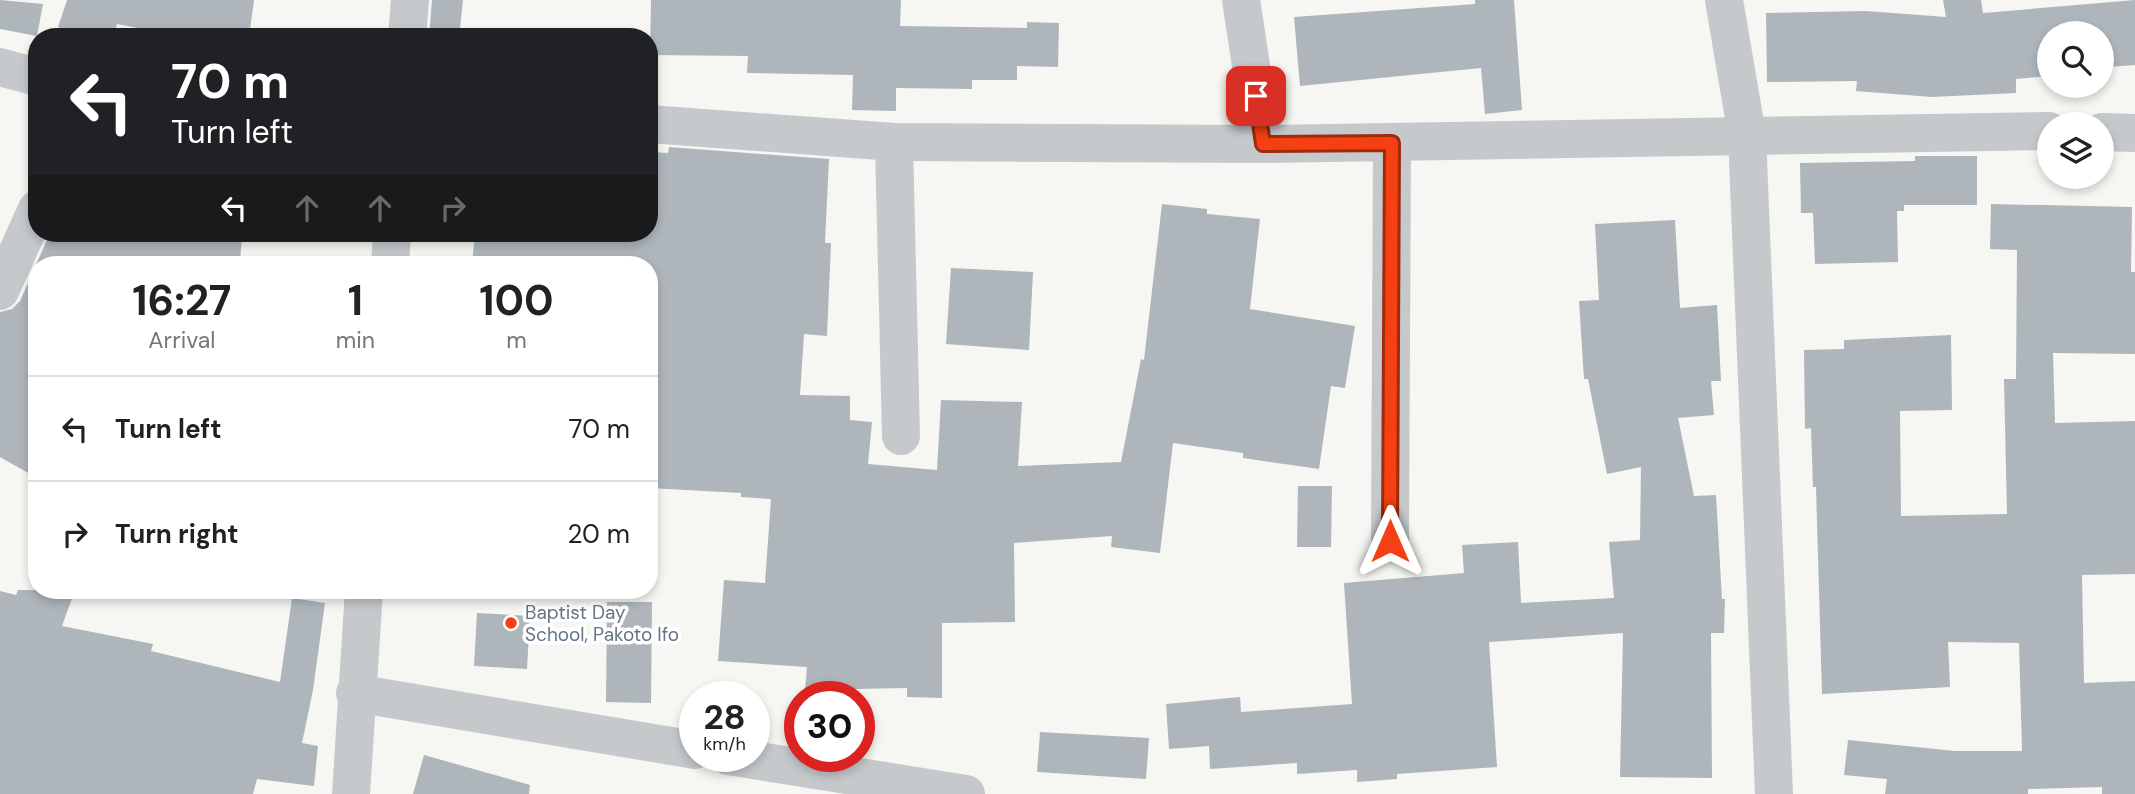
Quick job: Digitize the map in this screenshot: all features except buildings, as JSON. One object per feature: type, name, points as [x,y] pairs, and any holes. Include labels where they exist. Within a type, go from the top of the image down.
[{"type":"street","points":[[408,28],[410,0]]},
{"type":"street","points":[[1241,0],[1263,144]]},
{"type":"street","points":[[1724,0],[1747,135],[1774,794]]},
{"type":"street","points":[[0,67],[28,75]]},
{"type":"street","points":[[658,125],[894,142],[1263,144],[2037,131]]},
{"type":"street","points":[[2114,132],[2135,133]]},
{"type":"street","points":[[894,142],[901,436]]},
{"type":"street","points":[[1390,541],[1392,143]]},
{"type":"street","points":[[0,291],[28,229]]},
{"type":"street","points":[[351,794],[355,693],[363,599]]},
{"type":"street","points":[[355,693],[679,747]]},
{"type":"street","points":[[770,763],[966,794]]},
{"type":"place","name":"Baptist Day School, Pakoto Ifo","points":[[511,623]]},
{"type":"route","points":[[1256,96],[1263,144],[1392,143],[1390,541]]}]
